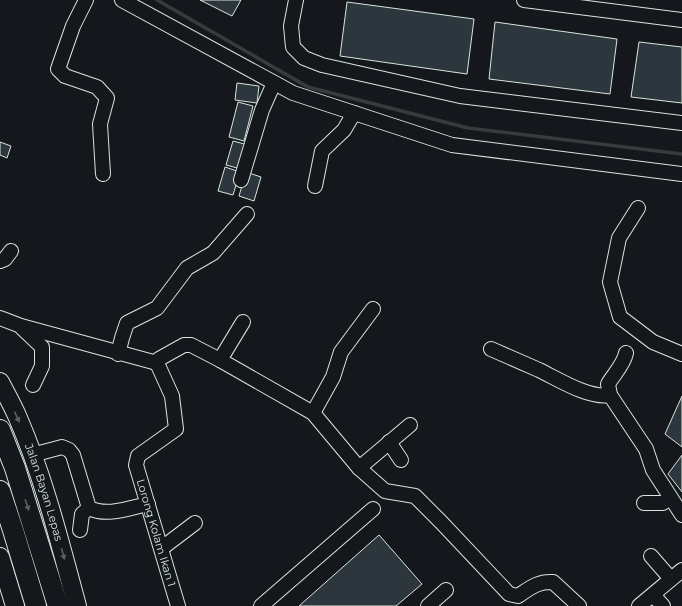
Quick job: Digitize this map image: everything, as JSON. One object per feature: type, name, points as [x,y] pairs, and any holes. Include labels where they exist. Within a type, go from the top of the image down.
[{"type":"highway","name":"Jalan Bayan Lepas","points":[[0,430],[15,468],[58,606]]},
{"type":"highway","points":[[0,491],[14,530],[36,606]]},
{"type":"main road","name":"Jalan Bayan Lepas","points":[[0,382],[18,417],[32,455],[55,526],[77,606]]},
{"type":"main road","points":[[0,557],[15,606]]},
{"type":"street","points":[[86,0],[73,26],[58,69],[65,76],[97,87],[107,98],[100,124],[103,174]]},
{"type":"street","points":[[122,0],[293,93],[452,144],[682,174]]},
{"type":"street","points":[[296,0],[290,26],[293,48],[304,58],[322,65],[460,96],[682,124]]},
{"type":"street","points":[[524,0],[682,20]]},
{"type":"street","points":[[241,180],[262,110],[274,83]]},
{"type":"street","points":[[315,186],[322,150],[344,130],[354,113]]},
{"type":"street","points":[[638,208],[619,238],[610,282],[620,317],[653,342],[682,354]]},
{"type":"street","points":[[118,354],[127,323],[157,308],[187,268],[213,253],[247,214]]},
{"type":"street","points":[[0,261],[5,259],[11,251]]},
{"type":"street","points":[[313,414],[334,378],[341,352],[373,309]]},
{"type":"street","points":[[0,318],[21,326],[118,354],[157,363],[159,359],[184,345],[191,345],[220,360],[313,414],[359,468],[385,491],[415,496],[442,522],[509,594],[518,596],[533,585],[542,582],[554,582],[578,606]]},
{"type":"street","points":[[220,360],[243,322]]},
{"type":"street","points":[[21,326],[42,347],[42,366],[33,385]]},
{"type":"street","points":[[491,349],[575,387],[598,395],[610,395]]},
{"type":"street","points":[[626,353],[624,361],[608,384],[610,395],[646,449],[653,470],[682,515]]},
{"type":"street","name":"Lorong Kolam Ikan 1","points":[[157,363],[172,396],[176,429],[138,456],[136,465],[162,548],[178,606]]},
{"type":"street","points":[[359,468],[410,425]]},
{"type":"street","points":[[389,442],[402,460]]},
{"type":"street","points":[[32,455],[62,447],[69,450],[73,455],[89,508],[95,511],[108,512],[148,504]]},
{"type":"street","points":[[644,502],[663,503],[670,497]]},
{"type":"street","points":[[80,530],[82,514],[89,508]]},
{"type":"street","points":[[261,606],[373,509]]},
{"type":"street","points":[[162,548],[194,523]]},
{"type":"street","points":[[651,556],[671,579]]},
{"type":"street","points":[[639,606],[682,570]]},
{"type":"street","points":[[428,606],[446,590]]},
{"type":"street","points":[[652,595],[663,606]]},
{"type":"building","points":[[200,0],[241,0],[232,16]]},
{"type":"building","points":[[347,2],[474,19],[467,74],[340,56]]},
{"type":"building","points":[[495,22],[617,39],[610,94],[489,79]]},
{"type":"building","points":[[639,42],[682,47],[682,103],[631,97]]},
{"type":"building","points":[[237,83],[259,86],[257,103],[235,100]]},
{"type":"building","points":[[238,102],[253,106],[244,141],[229,137]]},
{"type":"building","points":[[233,141],[248,145],[241,169],[226,165]]},
{"type":"building","points":[[0,142],[11,146],[7,158],[0,155]]},
{"type":"building","points":[[225,167],[240,172],[233,195],[218,191]]},
{"type":"building","points":[[246,172],[261,177],[254,201],[239,196]]},
{"type":"building","points":[[682,396],[682,447],[665,434]]},
{"type":"building","points":[[682,455],[682,492],[668,474]]},
{"type":"building","points":[[379,535],[422,584],[396,606],[299,606]]},
{"type":"waterway","points":[[157,0],[308,87],[468,128],[682,154]]}]
